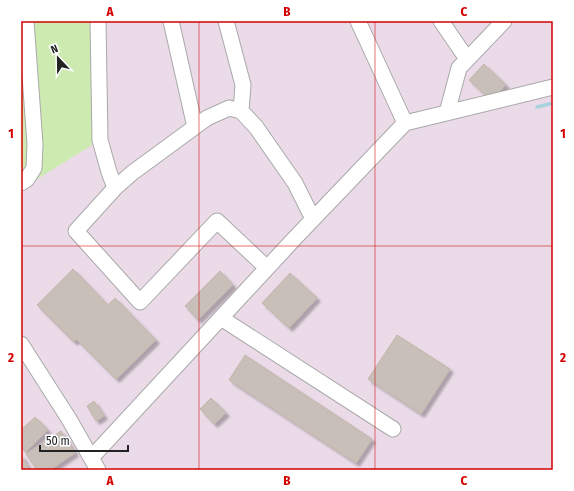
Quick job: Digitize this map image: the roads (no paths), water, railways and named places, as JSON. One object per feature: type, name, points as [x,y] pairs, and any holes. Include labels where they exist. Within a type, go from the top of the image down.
[{"type":"street","points":[[21,182],[27,179],[34,168],[35,144],[26,21]]},
{"type":"street","points":[[98,21],[100,140],[115,188]]},
{"type":"street","points":[[171,21],[195,127]]},
{"type":"street","points":[[226,21],[243,85],[241,111]]},
{"type":"street","points":[[358,21],[406,123]]},
{"type":"street","points":[[441,21],[467,59]]},
{"type":"street","points":[[447,113],[459,68],[504,21]]},
{"type":"street","points":[[21,344],[69,419],[95,464],[221,318],[406,123],[553,87]]},
{"type":"street","points":[[267,268],[217,222],[140,302],[76,231],[115,188],[132,173],[214,114],[229,108],[241,111],[256,127],[295,183],[313,220]]},
{"type":"street","points":[[221,318],[393,429]]},
{"type":"waterway","points":[[537,107],[553,103]]}]
